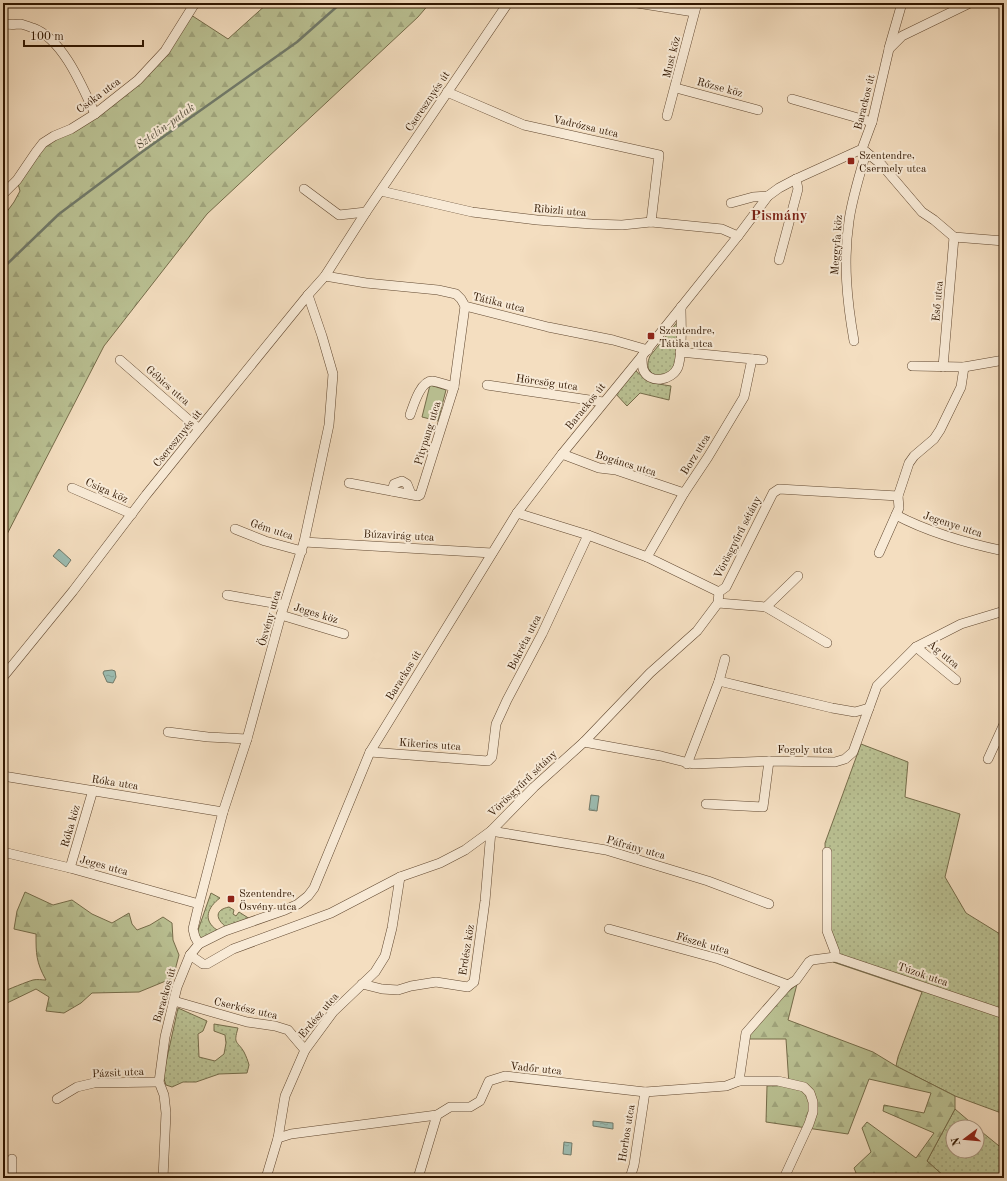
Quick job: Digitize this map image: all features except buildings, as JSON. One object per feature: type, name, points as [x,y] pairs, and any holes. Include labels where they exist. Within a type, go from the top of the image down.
[{"type":"street","name":"Csóka utca","points":[[3,194],[17,180],[43,144],[54,136],[71,129],[95,114],[138,80],[165,51],[195,3]]},
{"type":"street","name":"Cseresznyés út","points":[[3,677],[73,591],[199,429],[325,276],[366,212],[508,3]]},
{"type":"street","points":[[636,3],[694,12]]},
{"type":"street","name":"Must köz","points":[[667,116],[676,88],[697,3]]},
{"type":"street","name":"Barackos út","points":[[163,1178],[166,1113],[164,1095],[159,1082],[165,1037],[177,987],[190,955],[199,944],[225,931],[298,904],[308,896],[314,888],[320,877],[370,752],[517,513],[562,454],[645,353],[768,196],[796,179],[864,150],[902,3]]},
{"type":"street","points":[[889,49],[902,36],[970,3]]},
{"type":"street","points":[[3,23],[15,26],[22,24],[34,28],[46,35],[62,53],[78,76],[95,114]]},
{"type":"street","name":"Rőzse köz","points":[[676,88],[758,110]]},
{"type":"street","name":"Vadrózsa utca","points":[[447,92],[524,125],[659,155],[651,222]]},
{"type":"street","points":[[792,99],[872,122]]},
{"type":"street","points":[[864,150],[880,164],[922,212],[954,237],[1004,241]]},
{"type":"street","name":"Meggyfa köz","points":[[854,341],[848,306],[846,265],[852,202],[864,150]]},
{"type":"street","points":[[779,260],[798,188],[796,179]]},
{"type":"street","points":[[304,189],[340,215],[366,212]]},
{"type":"street","name":"Ribizli utca","points":[[381,191],[472,212],[537,220],[592,224],[622,225],[651,222],[722,230],[738,236]]},
{"type":"street","name":"Barackos út","points":[[731,203],[768,196]]},
{"type":"street","name":"Eső utca","points":[[943,367],[954,237]]},
{"type":"street","name":"Tátika utca","points":[[325,276],[366,283],[444,291],[456,294],[465,306],[548,327],[613,340],[645,353]]},
{"type":"street","name":"Ösvény utca","points":[[199,944],[193,930],[199,904],[223,812],[247,739],[281,615],[303,546],[329,425],[333,374],[308,295]]},
{"type":"street","name":"Pitypang utca","points":[[349,483],[418,496],[421,492],[454,387],[465,306]]},
{"type":"street","points":[[645,353],[643,369],[646,374],[654,379],[659,380],[668,377],[676,370],[680,352],[681,307]]},
{"type":"street","points":[[680,352],[763,360]]},
{"type":"street","name":"Borz utca","points":[[647,558],[684,493],[708,457],[744,397],[752,359]]},
{"type":"street","name":"Gébics utca","points":[[120,360],[199,429]]},
{"type":"street","points":[[912,366],[964,367],[1004,360]]},
{"type":"street","points":[[879,553],[899,508],[898,496],[910,463],[914,456],[934,439],[940,430],[961,387],[964,367]]},
{"type":"street","points":[[410,415],[421,389],[426,383],[432,381],[454,387]]},
{"type":"street","name":"Hörcsög utca","points":[[487,385],[604,402]]},
{"type":"street","name":"Bogáncs utca","points":[[562,454],[599,468],[616,470],[684,493]]},
{"type":"street","name":"Csiga köz","points":[[72,488],[132,514]]},
{"type":"street","name":"Vörösgyűrű sétány","points":[[190,955],[203,964],[207,964],[233,949],[331,913],[400,877],[440,863],[465,850],[491,831],[534,787],[584,742],[650,673],[697,631],[718,604],[719,592],[726,586],[773,493],[779,489],[898,496]]},
{"type":"street","points":[[517,513],[588,535],[647,558],[719,592]]},
{"type":"street","name":"Jegenye utca","points":[[896,515],[940,535],[1004,551]]},
{"type":"street","name":"Gém utca","points":[[235,529],[265,541],[303,546]]},
{"type":"street","name":"Bokréta utca","points":[[488,760],[492,757],[496,724],[588,535]]},
{"type":"street","name":"Búzavirág utca","points":[[303,546],[492,553]]},
{"type":"street","points":[[766,607],[798,576]]},
{"type":"street","points":[[227,595],[284,605]]},
{"type":"street","points":[[718,604],[766,607],[827,643]]},
{"type":"street","name":"Fogoly utca","points":[[584,742],[661,756],[687,764],[769,761],[835,762],[845,759],[853,752],[878,686],[916,647],[961,624],[1004,611]]},
{"type":"street","name":"Jeges köz","points":[[281,615],[344,634]]},
{"type":"street","name":"Ág utca","points":[[916,647],[956,680]]},
{"type":"street","points":[[687,764],[719,681],[725,659]]},
{"type":"street","points":[[719,681],[832,708],[855,712],[869,708]]},
{"type":"street","points":[[988,759],[1004,724]]},
{"type":"street","points":[[168,732],[247,739]]},
{"type":"street","name":"Kikerics utca","points":[[370,752],[488,760]]},
{"type":"street","points":[[706,804],[763,806],[769,761]]},
{"type":"street","name":"Róka utca","points":[[3,776],[223,812]]},
{"type":"street","name":"Róka köz","points":[[70,868],[92,790]]},
{"type":"street","name":"Páfrány utca","points":[[491,831],[606,850],[708,881],[769,904]]},
{"type":"street","name":"Erdész köz","points":[[362,984],[382,989],[398,990],[411,986],[436,982],[468,987],[474,982],[485,901],[491,831]]},
{"type":"street","name":"Jeges utca","points":[[3,852],[70,868],[199,904]]},
{"type":"street","points":[[827,852],[827,931],[835,952],[835,957]]},
{"type":"street","name":"Erdész utca","points":[[266,1178],[278,1138],[285,1096],[305,1050],[333,1012],[375,972],[385,956],[392,928],[400,877]]},
{"type":"street","name":"Fészek utca","points":[[609,929],[720,959],[788,985]]},
{"type":"street","name":"Túzok utca","points":[[739,1081],[746,1033],[788,985],[796,980],[812,960],[835,957],[1004,1014]]},
{"type":"street","name":"Cserkész utca","points":[[174,1001],[247,1022],[275,1026],[288,1030],[305,1050]]},
{"type":"street","name":"Vadőr utca","points":[[278,1138],[291,1134],[437,1114],[450,1107],[470,1108],[480,1101],[489,1081],[505,1076],[645,1092],[726,1086],[739,1081],[778,1081],[804,1088],[810,1093],[813,1102],[809,1124],[784,1178]]},
{"type":"street","name":"Pázsit utca","points":[[57,1099],[77,1087],[94,1083],[159,1082]]},
{"type":"street","name":"Horhos utca","points":[[630,1178],[634,1165],[645,1092]]},
{"type":"street","points":[[418,1178],[437,1114]]},
{"type":"street","points":[[12,1159],[12,1178]]},
{"type":"green space","points":[[268,3],[430,3],[418,17],[207,214],[104,346],[3,542],[3,217],[20,191],[17,180],[36,152],[138,80],[188,13],[228,39]]},
{"type":"green space","points":[[679,320],[677,356],[673,369],[661,377],[657,376],[649,370],[648,364],[650,356]]},
{"type":"green space","points":[[635,370],[651,382],[671,386],[669,400],[640,393],[627,406],[615,393]]},
{"type":"green space","points":[[430,385],[446,390],[438,421],[422,417]]},
{"type":"green space","points":[[861,744],[908,762],[905,797],[960,814],[945,877],[966,913],[1000,934],[1004,934],[1004,1114],[955,1096],[896,1066],[922,992],[833,962],[827,930],[825,843]]},
{"type":"green space","points":[[25,892],[53,905],[72,900],[92,914],[112,923],[129,913],[132,924],[137,930],[150,925],[163,917],[172,923],[173,940],[179,955],[173,978],[139,992],[92,993],[81,1003],[64,1013],[46,1011],[49,997],[36,989],[5,1004],[3,1002],[3,992],[33,980],[46,980],[37,958],[36,934],[14,929],[17,911]]},
{"type":"green space","points":[[211,893],[220,898],[212,905],[208,914],[209,922],[217,930],[203,938],[199,937],[197,933]]},
{"type":"green space","points":[[229,907],[234,910],[233,914],[236,916],[239,912],[250,919],[226,927],[220,921],[218,915],[221,910]]},
{"type":"green space","points":[[797,984],[788,1020],[873,1052],[896,1066],[955,1096],[955,1109],[950,1119],[945,1119],[945,1128],[927,1161],[946,1178],[858,1178],[854,1168],[871,1152],[862,1128],[867,1122],[916,1158],[934,1133],[883,1111],[884,1105],[924,1113],[931,1093],[869,1079],[848,1134],[766,1122],[767,1086],[789,1085],[786,1039],[747,1039],[743,1033]]},
{"type":"green space","points":[[178,1008],[207,1021],[203,1031],[198,1034],[199,1057],[215,1061],[224,1054],[226,1043],[225,1035],[214,1031],[214,1024],[238,1028],[236,1042],[244,1052],[248,1062],[249,1065],[247,1073],[219,1074],[196,1082],[183,1082],[172,1087],[166,1085],[163,1076]]},
{"type":"green space","points":[[955,1109],[967,1119],[950,1119]]},
{"type":"green space","points":[[945,1128],[945,1159],[985,1159],[985,1135],[1004,1150],[1004,1178],[946,1178],[927,1161]]},
{"type":"water","points":[[59,549],[71,560],[66,567],[53,556]]},
{"type":"water","points":[[104,671],[115,671],[116,677],[113,683],[107,682],[103,673]]},
{"type":"water","points":[[591,795],[599,796],[597,811],[589,810]]},
{"type":"water","points":[[593,1121],[613,1123],[613,1129],[593,1126]]},
{"type":"water","points":[[564,1142],[572,1143],[571,1155],[563,1154]]},
{"type":"waterway","name":"Sztelin-patak","points":[[3,268],[59,214],[139,154],[297,42],[341,3]]},
{"type":"place","name":"Szentendre, Csermely utca","points":[[851,161]]},
{"type":"place","name":"Szentendre, Tátika utca","points":[[651,336]]},
{"type":"place","name":"Szentendre, Ösvény utca","points":[[231,899]]},
{"type":"district","name":"Pismány","points":[[779,215]]}]
